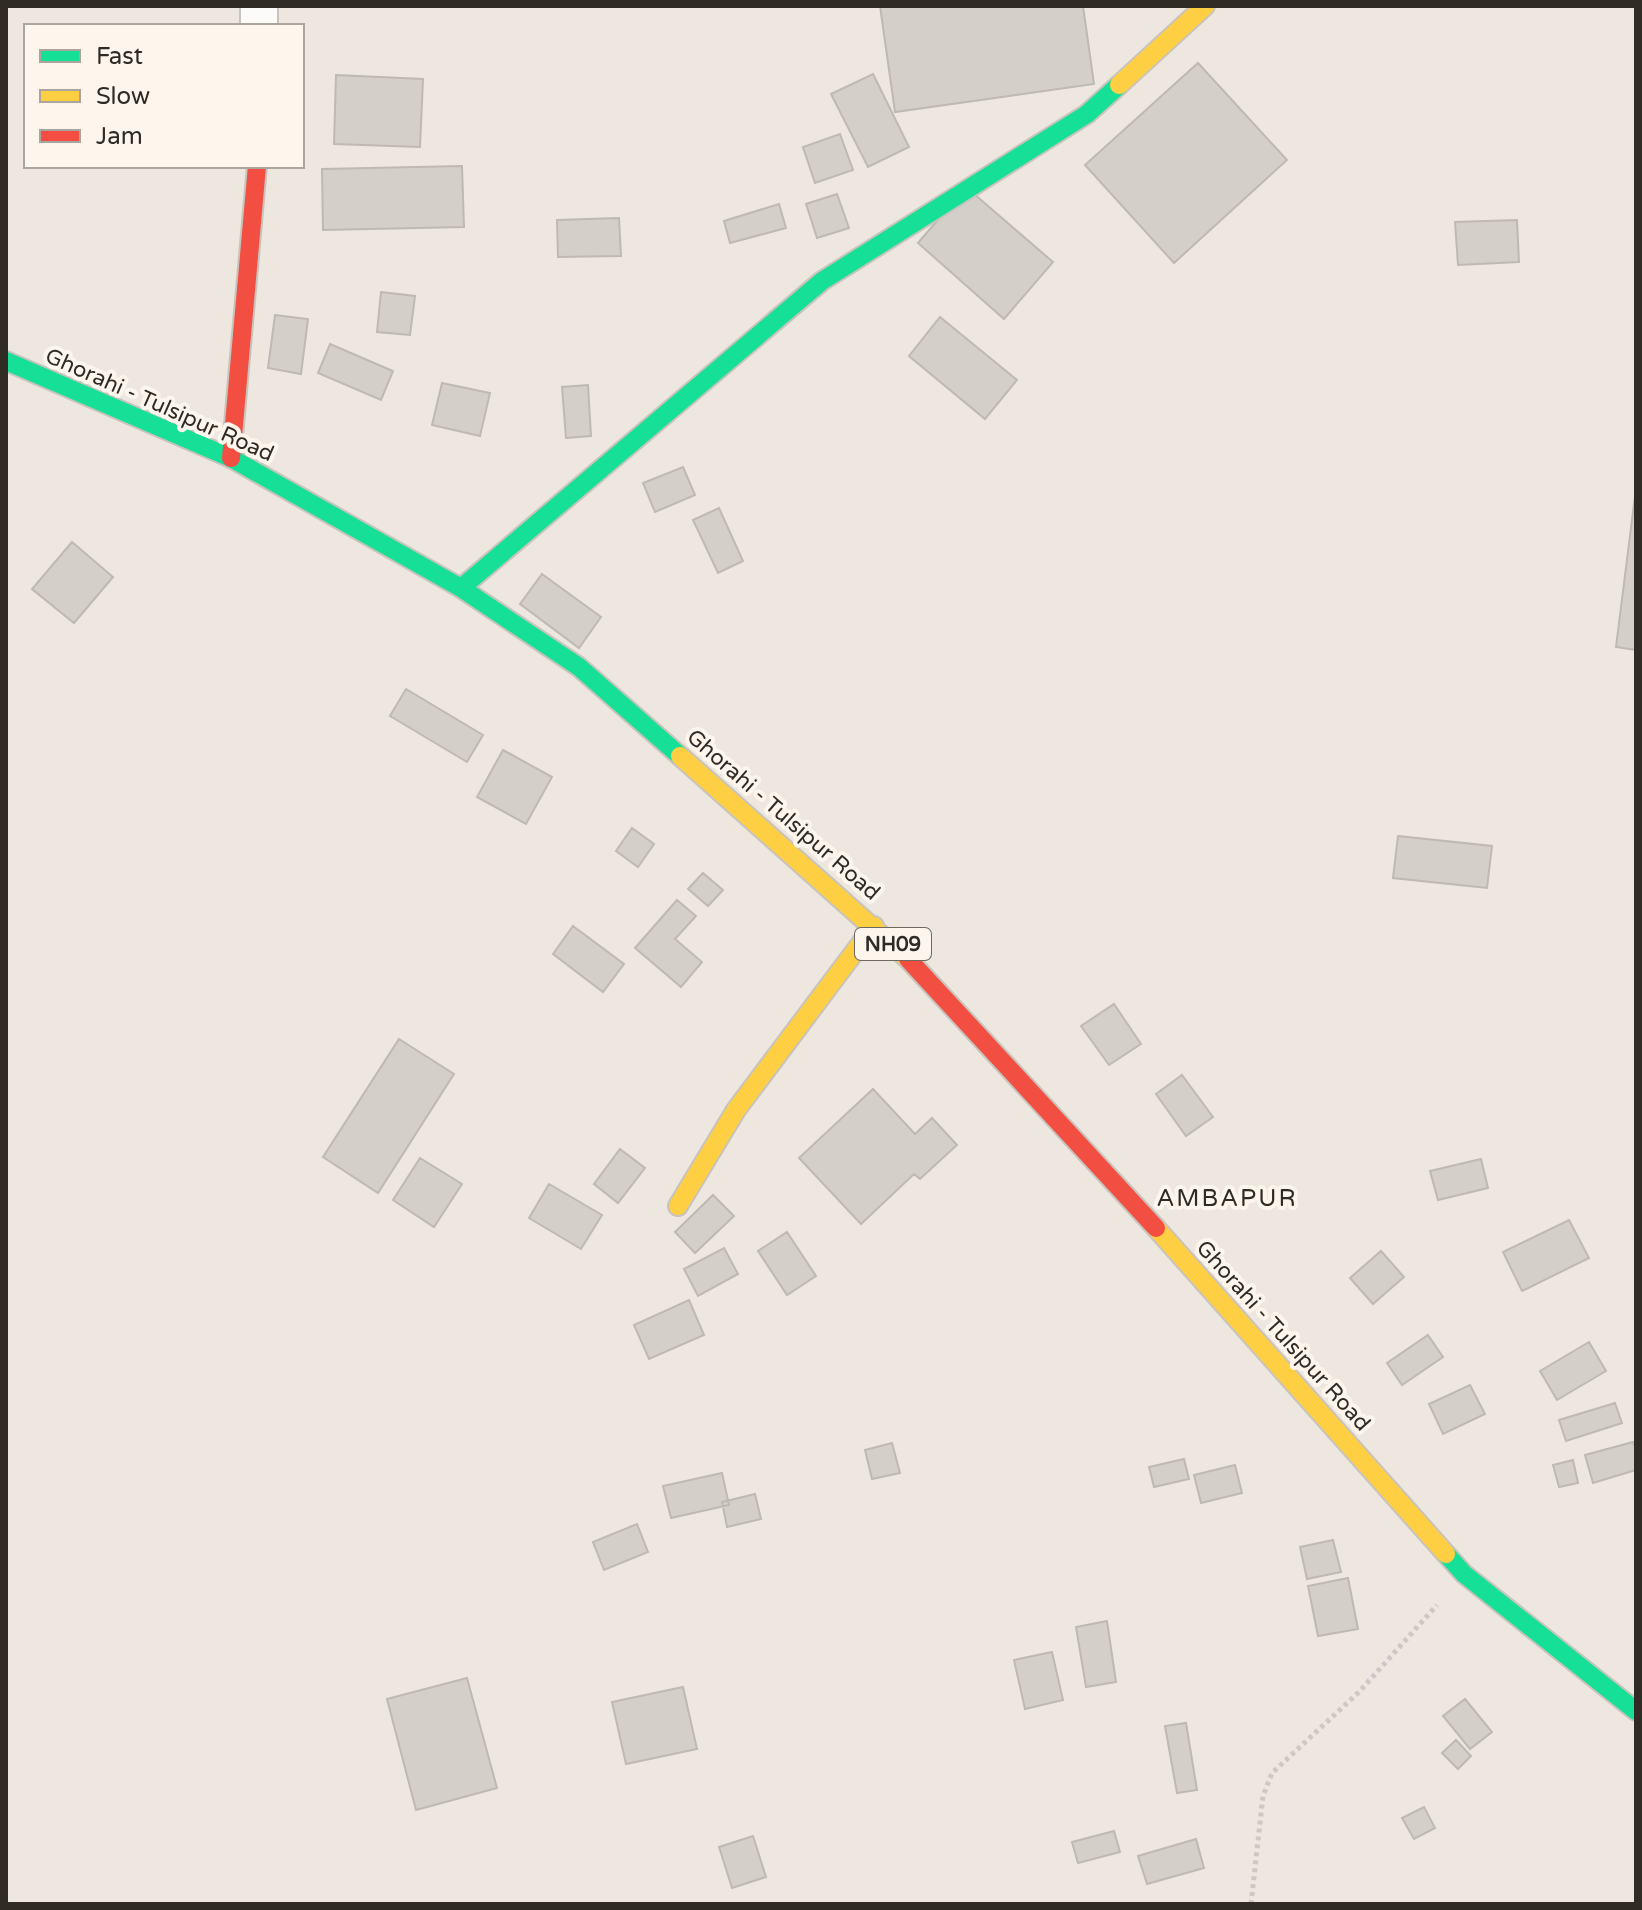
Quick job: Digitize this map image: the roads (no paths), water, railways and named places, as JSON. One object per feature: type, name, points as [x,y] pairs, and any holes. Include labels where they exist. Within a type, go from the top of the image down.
[{"type":"main road","points":[[461,588],[822,281],[1087,114],[1205,6]]},
{"type":"main road","points":[[231,458],[257,168]]},
{"type":"main road","name":"Ghorahi - Tulsipur Road","points":[[6,361],[231,458],[461,588],[579,667],[900,950],[1200,1275],[1464,1574],[1636,1711]]},
{"type":"main road","points":[[678,1206],[736,1110],[874,926]]},
{"type":"district","name":"AMBAPUR","points":[[1227,1198]]}]
